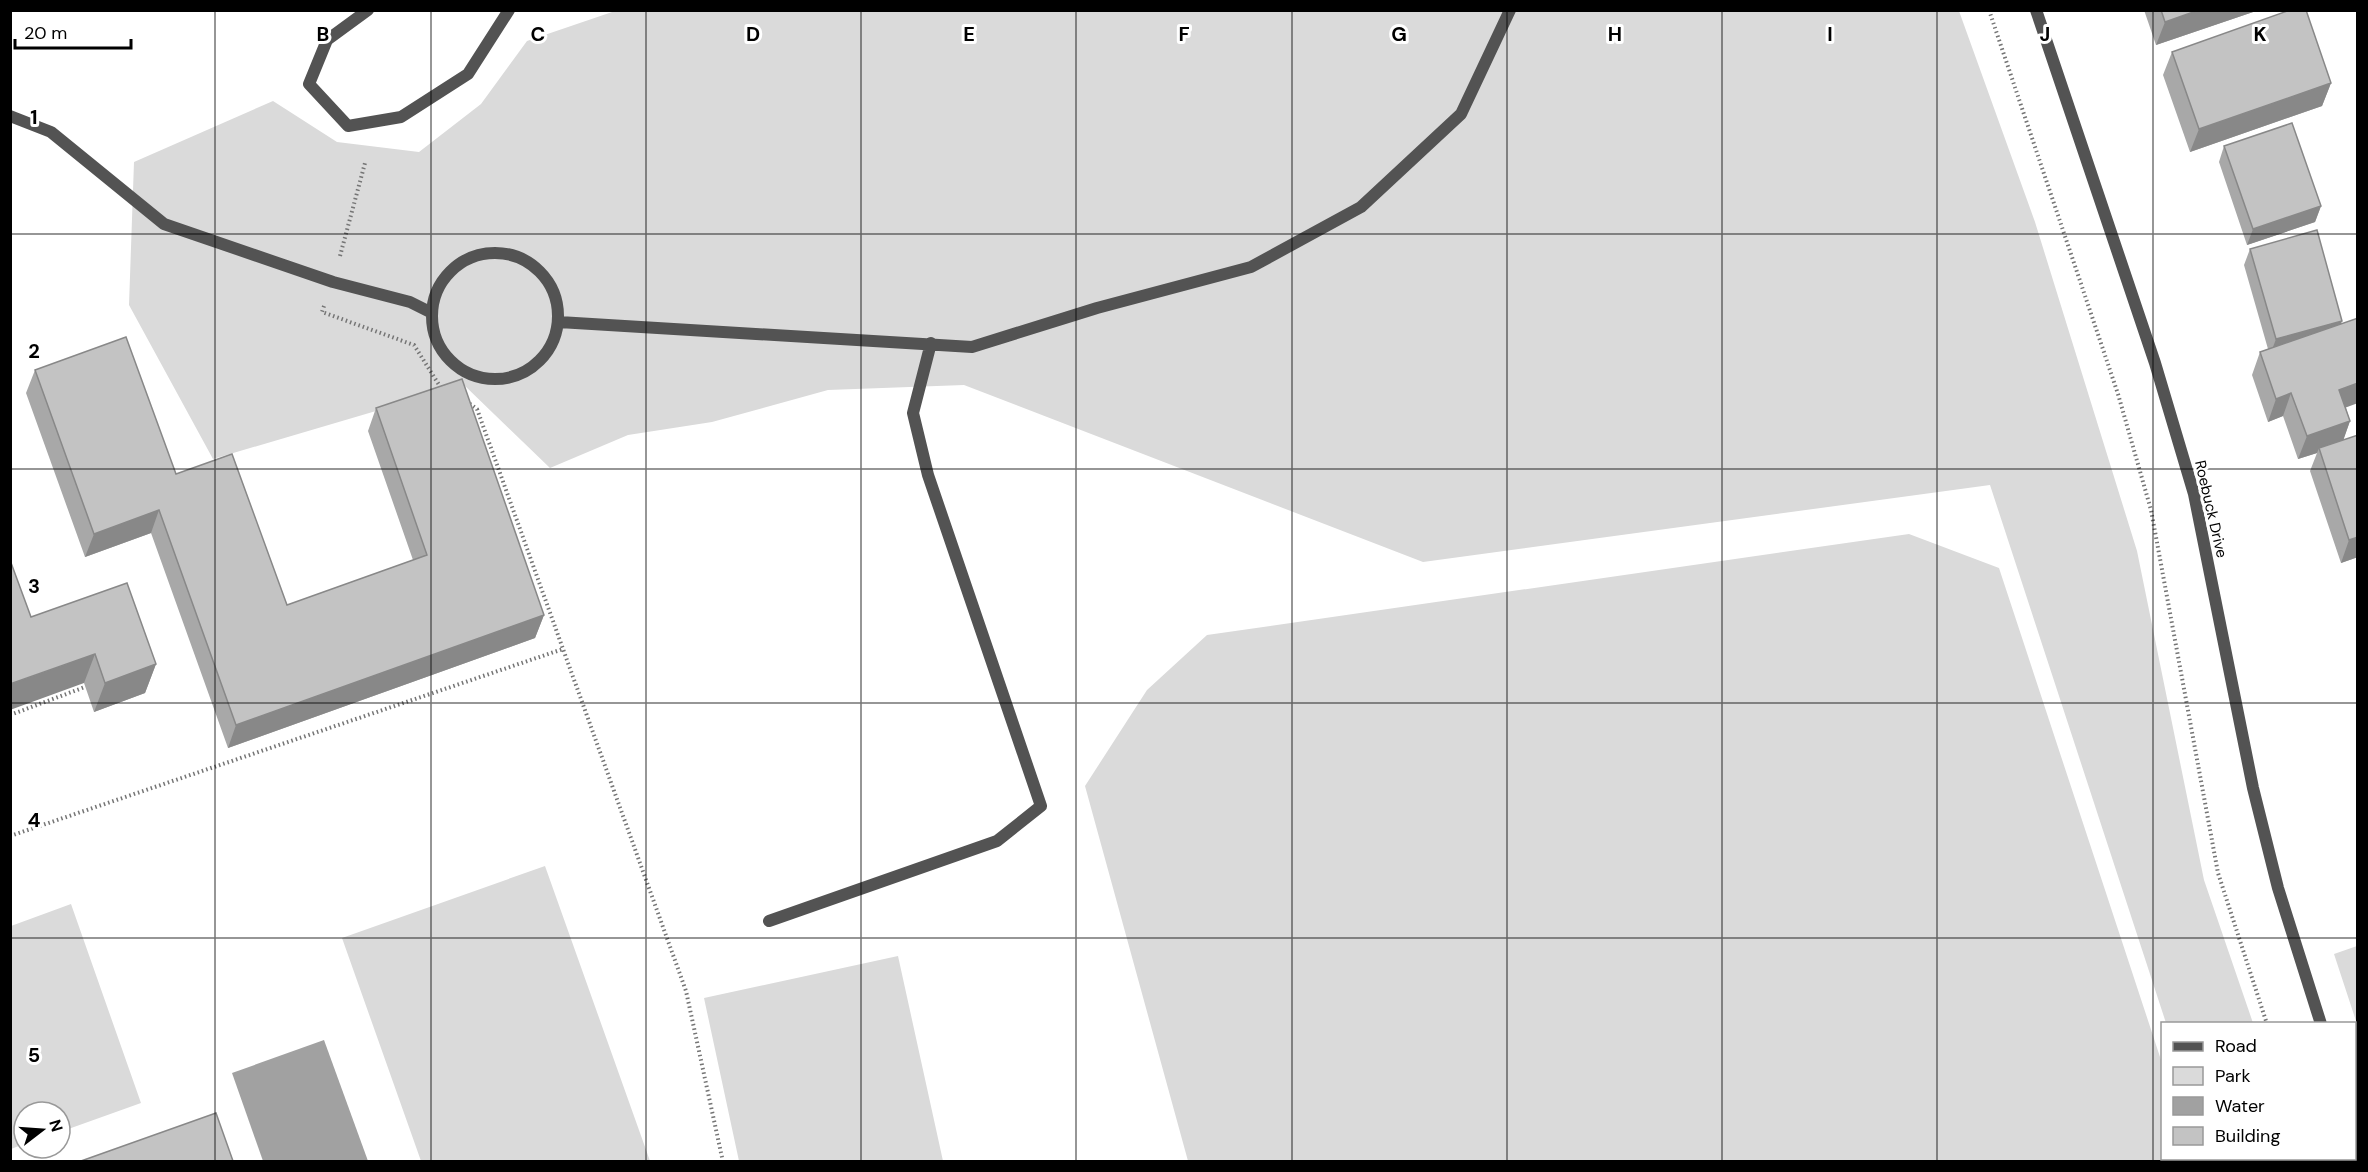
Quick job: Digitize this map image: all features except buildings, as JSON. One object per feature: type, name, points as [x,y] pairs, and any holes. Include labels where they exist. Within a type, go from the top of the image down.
[{"type":"street","points":[[368,10],[327,40],[309,84],[348,126],[401,117],[468,74],[509,10]]},
{"type":"street","points":[[559,322],[972,347],[1097,309],[1251,267],[1361,207],[1461,114],[1510,10]]},
{"type":"street","name":"Roebuck Drive","points":[[2036,10],[2155,363],[2194,494],[2253,788],[2278,888],[2321,1022]]},
{"type":"street","points":[[10,116],[51,132],[164,224],[333,282],[410,302],[432,313]]},
{"type":"street","points":[[499,252],[519,256],[536,267],[549,283],[557,301],[559,322],[554,342],[542,360],[525,373],[504,379],[486,379],[468,373],[453,363],[441,349],[434,332],[432,313],[436,293],[446,276],[461,262],[479,254],[499,252]]},
{"type":"street","points":[[770,921],[997,841],[1041,806],[928,475],[913,413],[931,343]]},
{"type":"path","points":[[1989,10],[2118,394],[2151,510],[2218,873],[2267,1022]]},
{"type":"path","points":[[474,404],[683,982],[723,1161]]},
{"type":"path","points":[[10,836],[563,649]]},
{"type":"path","points":[[10,715],[85,687]]},
{"type":"green space","points":[[615,11],[1959,11],[2035,222],[2137,551],[2204,880],[2253,1022],[2166,1022],[1990,485],[1423,562],[964,385],[828,390],[712,422],[628,435],[550,468],[464,385],[213,459],[129,305],[134,162],[273,101],[337,142],[419,152],[481,104],[527,41]]},
{"type":"green space","points":[[1909,534],[1999,568],[2161,1060],[2161,1160],[2195,1161],[1188,1161],[1085,786],[1147,690],[1207,635]]},
{"type":"green space","points":[[545,866],[650,1161],[421,1161],[342,938]]},
{"type":"green space","points":[[71,904],[141,1103],[72,1128],[72,1100],[12,1100],[11,1149],[11,926]]},
{"type":"green space","points":[[2358,946],[2357,1024],[2334,954]]},
{"type":"green space","points":[[898,956],[943,1161],[739,1161],[704,998]]},
{"type":"water","points":[[324,1040],[368,1161],[263,1161],[232,1073]]}]
